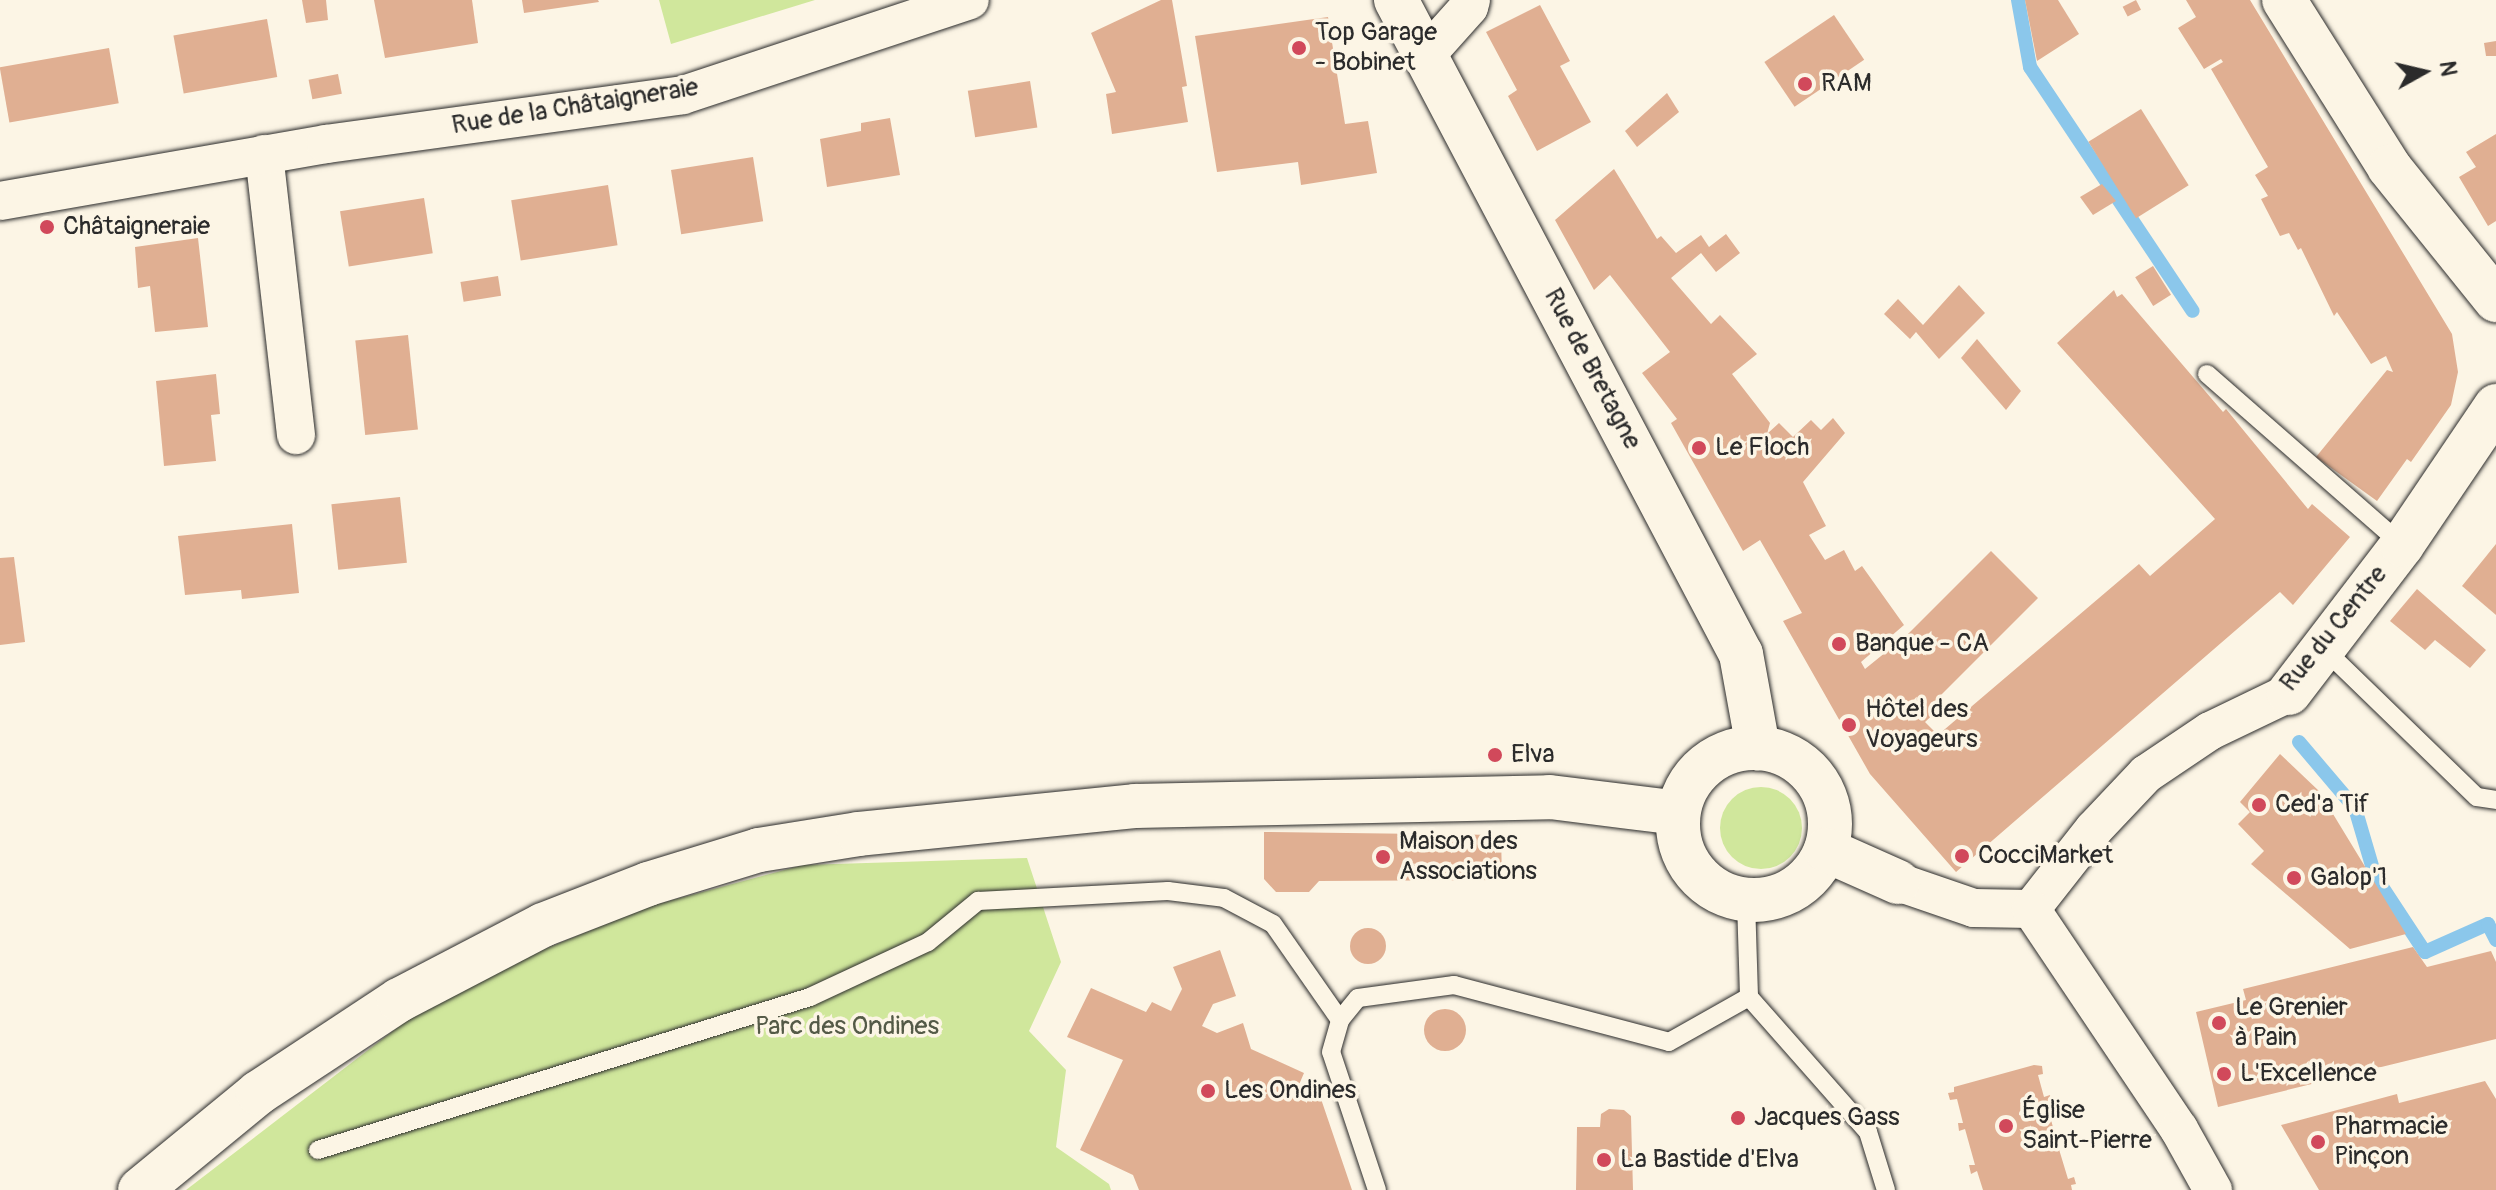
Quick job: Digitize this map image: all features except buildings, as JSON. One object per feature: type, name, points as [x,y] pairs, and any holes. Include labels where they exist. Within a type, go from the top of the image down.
[{"type":"street","name":"Rue de la Châtaigneraie","points":[[0,201],[264,154],[683,95],[970,0]]},
{"type":"street","name":"Rue de Bretagne","points":[[1396,0],[1741,654],[1758,748]]},
{"type":"street","points":[[1427,54],[1469,7],[1471,0]]},
{"type":"street","points":[[2284,0],[2389,167],[2496,300]]},
{"type":"street","points":[[264,154],[296,435]]},
{"type":"street","name":"Rue du Centre","points":[[2031,909],[2094,829],[2146,774],[2210,731],[2289,693],[2402,545],[2496,406]]},
{"type":"street","points":[[1758,748],[1782,753],[1802,764],[1818,782],[1829,815],[1826,850],[1813,872],[1795,889],[1771,899],[1746,901],[1722,894],[1702,880],[1687,861],[1678,837],[1678,813],[1685,791],[1697,772],[1715,758],[1736,749],[1758,748]]},
{"type":"street","points":[[140,1190],[258,1093],[399,1000],[543,925],[648,884],[759,850],[859,834],[1135,806],[1550,797],[1678,813]]},
{"type":"street","points":[[1826,850],[1898,882],[1974,908],[2031,909],[2179,1129],[2213,1190]]},
{"type":"lane","points":[[2207,374],[2402,545]]},
{"type":"lane","points":[[2323,648],[2477,797],[2496,800]]},
{"type":"lane","points":[[318,1150],[810,997],[928,942],[978,901],[1168,891],[1224,898],[1273,924],[1340,1020]]},
{"type":"lane","points":[[1746,901],[1749,997],[1868,1132],[1886,1190]]},
{"type":"lane","points":[[1377,1190],[1331,1052],[1340,1020],[1358,998],[1454,985],[1669,1042],[1749,997]]},
{"type":"green space","points":[[659,0],[815,0],[671,44]]},
{"type":"green space","points":[[1761,787],[1777,790],[1790,799],[1799,812],[1802,828],[1799,844],[1790,857],[1777,866],[1761,869],[1745,866],[1732,857],[1723,844],[1720,828],[1723,812],[1732,799],[1745,790]]},
{"type":"green space","name":"Parc des Ondines","points":[[1027,858],[1061,962],[1029,1031],[1066,1070],[1056,1147],[1109,1184],[1111,1190],[186,1190],[428,1004],[535,953],[650,906],[803,865]]},
{"type":"waterway","points":[[2018,0],[2030,67],[2193,311]]},
{"type":"waterway","points":[[2299,742],[2355,808],[2375,876],[2425,952],[2488,924],[2496,940]]},
{"type":"place","name":"Top Garage - Bobinet","points":[[1299,48]]},
{"type":"place","name":"RAM","points":[[1805,84]]},
{"type":"place","name":"Châtaigneraie","points":[[47,227]]},
{"type":"place","name":"Le Floch","points":[[1699,448]]},
{"type":"place","name":"Banque - CA","points":[[1839,644]]},
{"type":"place","name":"Hôtel des Voyageurs","points":[[1849,725]]},
{"type":"place","name":"Elva","points":[[1495,755]]},
{"type":"place","name":"Ced'a Tif","points":[[2259,805]]},
{"type":"place","name":"CocciMarket","points":[[1962,856]]},
{"type":"place","name":"Maison des Associations","points":[[1383,857]]},
{"type":"place","name":"Galop'1","points":[[2294,878]]},
{"type":"place","name":"Le Grenier à Pain","points":[[2219,1023]]},
{"type":"place","name":"L'Excellence","points":[[2224,1074]]},
{"type":"place","name":"Les Ondines","points":[[1208,1091]]},
{"type":"place","name":"Jacques Gass","points":[[1738,1118]]},
{"type":"place","name":"Église Saint-Pierre","points":[[2006,1126]]},
{"type":"place","name":"Pharmacie Pinçon","points":[[2318,1142]]},
{"type":"place","name":"La Bastide d'Elva","points":[[1604,1160]]}]
